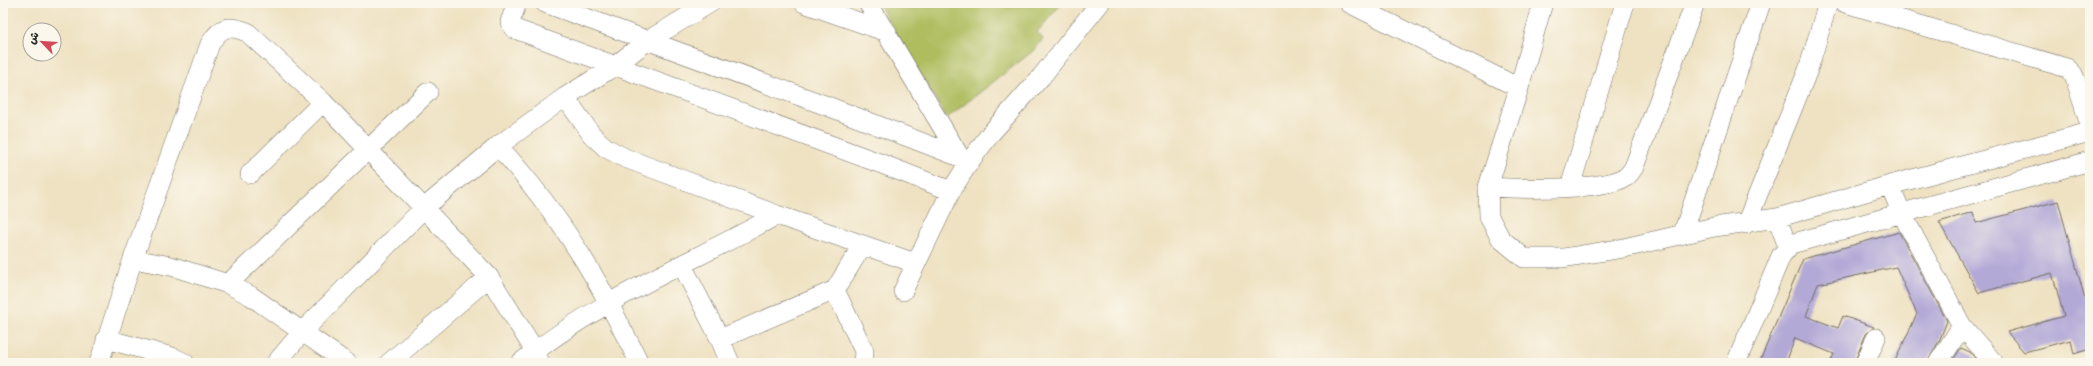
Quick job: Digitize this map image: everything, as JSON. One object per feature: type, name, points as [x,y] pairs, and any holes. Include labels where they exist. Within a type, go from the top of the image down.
[{"type":"street","points":[[517,3],[510,22],[515,29],[875,161],[951,191]]},
{"type":"street","points":[[276,363],[303,332],[424,208],[498,146],[565,97],[615,66],[647,41],[710,3]]},
{"type":"street","points":[[804,3],[887,32]]},
{"type":"street","points":[[868,3],[965,159]]},
{"type":"street","points":[[902,291],[965,159],[992,133],[1041,78],[1100,3]]},
{"type":"street","points":[[1349,3],[1519,88]]},
{"type":"street","points":[[1543,3],[1519,88],[1488,187],[1489,217],[1501,239],[1524,258],[1563,258],[1624,248],[1683,233],[1777,218],[1890,185],[2090,132]]},
{"type":"street","points":[[1570,187],[1625,3]]},
{"type":"street","points":[[1488,187],[1515,189],[1570,187],[1610,183],[1627,176],[1634,167],[1695,3]]},
{"type":"street","points":[[1683,233],[1761,3]]},
{"type":"street","points":[[1746,224],[1808,70],[1828,3]]},
{"type":"street","points":[[1845,3],[2067,68],[2073,74],[2076,81],[2090,125]]},
{"type":"street","points":[[553,5],[965,159]]},
{"type":"street","points":[[99,363],[133,259],[210,44],[216,33],[223,28],[234,27],[247,32],[323,102],[489,277],[538,357]]},
{"type":"street","points":[[228,284],[428,92]]},
{"type":"street","points":[[565,97],[592,134],[606,148],[626,158],[862,246],[915,263]]},
{"type":"street","points":[[250,174],[323,102]]},
{"type":"street","points":[[498,146],[528,179],[575,244],[608,302],[638,363]]},
{"type":"street","points":[[1736,363],[1781,256],[1788,247],[1795,242],[2090,161]]},
{"type":"street","points":[[1890,185],[1901,212],[1962,326],[1994,363]]},
{"type":"street","points":[[520,363],[538,357],[608,302],[722,245],[777,215]]},
{"type":"street","points":[[1777,218],[1788,247]]},
{"type":"street","points":[[720,339],[835,290],[862,246]]},
{"type":"street","points":[[133,259],[170,266],[228,284],[250,296],[347,363]]},
{"type":"street","points":[[682,265],[720,339],[730,363]]},
{"type":"street","points":[[389,363],[489,277]]},
{"type":"street","points":[[835,290],[864,351],[863,363]]},
{"type":"street","points":[[1938,363],[1962,326]]},
{"type":"street","points":[[1866,363],[1876,338]]},
{"type":"street","points":[[106,339],[172,357],[185,363]]},
{"type":"green space","points":[[878,3],[1062,3],[1037,32],[1043,39],[1033,51],[947,118]]},
{"type":"building","points":[[2058,201],[2090,317],[2090,349],[2074,354],[2071,340],[2024,352],[2007,332],[2064,316],[2052,273],[1979,293],[1939,222],[1973,212],[1976,223]]},
{"type":"building","points":[[1899,232],[1947,321],[1940,339],[1927,363],[1894,363],[1917,314],[1896,267],[1818,284],[1806,316],[1838,328],[1843,316],[1874,327],[1866,334],[1854,363],[1830,363],[1834,354],[1795,338],[1786,363],[1759,363],[1803,259]]},
{"type":"building","points":[[1961,348],[1970,352],[1979,363],[1951,363]]}]
